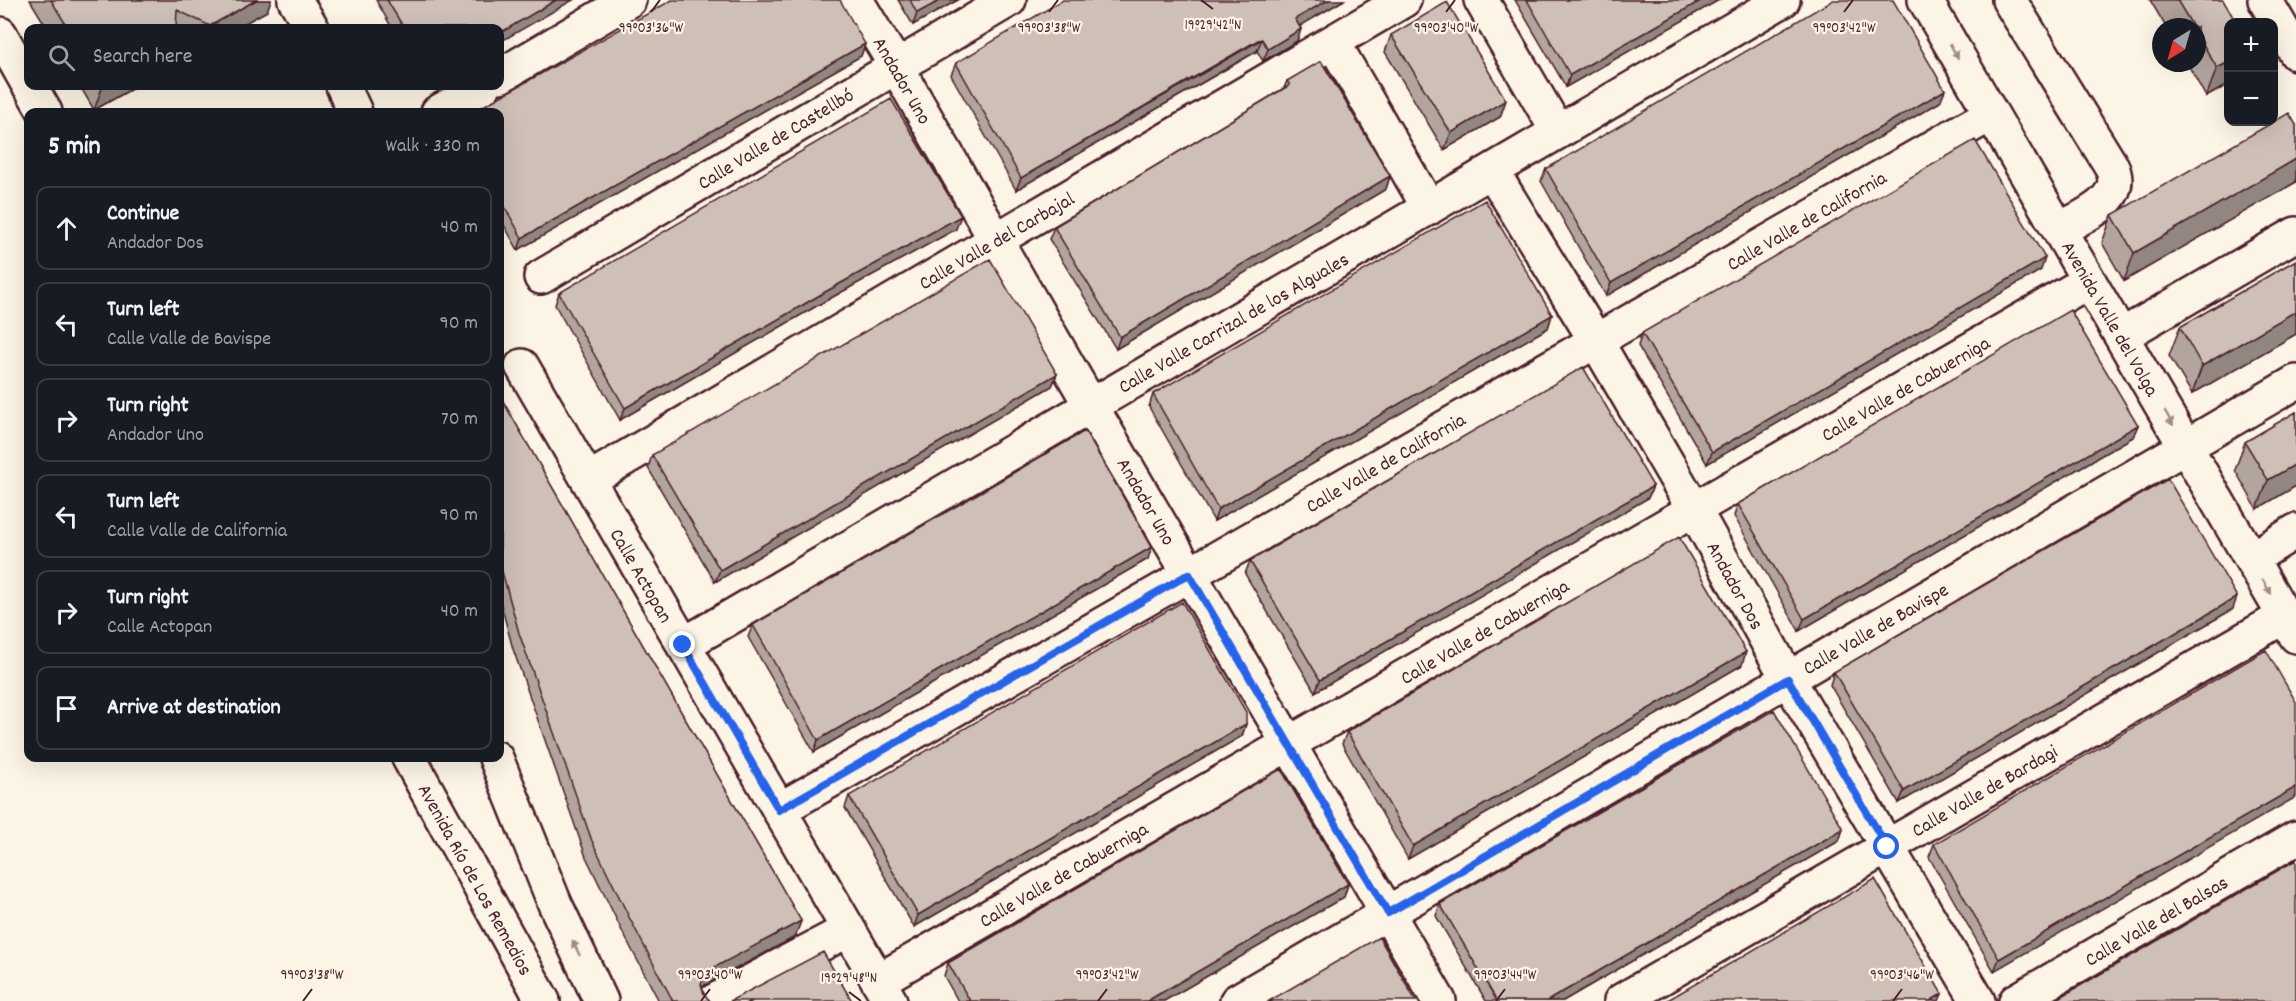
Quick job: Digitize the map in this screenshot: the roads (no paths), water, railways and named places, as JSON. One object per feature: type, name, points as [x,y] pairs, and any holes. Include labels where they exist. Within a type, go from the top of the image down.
[{"type":"main road","points":[[295,0],[310,24]]},
{"type":"main road","points":[[504,74],[629,0]]},
{"type":"main road","name":"Andador Uno","points":[[856,0],[1439,1001]]},
{"type":"main road","name":"Calle Valle de Castellbó","points":[[541,277],[1009,0]]},
{"type":"main road","points":[[1480,0],[1558,132]]},
{"type":"main road","name":"Calle Valle Carrizal de los Alguales","points":[[683,645],[1783,0]]},
{"type":"main road","name":"Avenida Valle del Volga","points":[[1925,0],[2290,626]]},
{"type":"main road","points":[[2009,0],[2116,176],[2115,187],[2103,204],[2059,230]]},
{"type":"main road","points":[[2265,0],[2296,53]]},
{"type":"main road","name":"Calle Valle del Carbajal","points":[[588,480],[1333,42],[1396,2]]},
{"type":"main road","points":[[0,34],[24,76]]},
{"type":"main road","points":[[1333,42],[1429,208]]},
{"type":"main road","points":[[32,90],[43,108]]},
{"type":"main road","points":[[345,90],[353,108]]},
{"type":"main road","points":[[445,108],[477,90]]},
{"type":"main road","name":"Calle Valle de California","points":[[779,810],[1991,114]]},
{"type":"main road","name":"Andador Dos","points":[[1492,171],[1596,340],[1694,509],[1788,679],[1978,1001]]},
{"type":"main road","points":[[2121,336],[2296,234]]},
{"type":"main road","name":"Calle Valle de Cabuerniga","points":[[884,991],[1289,744],[2089,281]]},
{"type":"main road","name":"Calle Actopan","points":[[522,366],[884,991]]},
{"type":"main road","name":"Calle Valle de Bavispe","points":[[1236,1001],[2296,382]]},
{"type":"main road","points":[[2251,559],[2296,531]]},
{"type":"main road","name":"Calle Valle de Bardagi","points":[[1621,1001],[1887,847],[2290,626]]},
{"type":"main road","name":"Avenida Río de Los Remedios","points":[[411,762],[543,1001]]},
{"type":"main road","points":[[498,762],[555,904],[601,1001]]},
{"type":"main road","name":"Calle Valle del Balsas","points":[[2016,1001],[2296,838]]},
{"type":"main road","points":[[714,1001],[848,930]]}]
